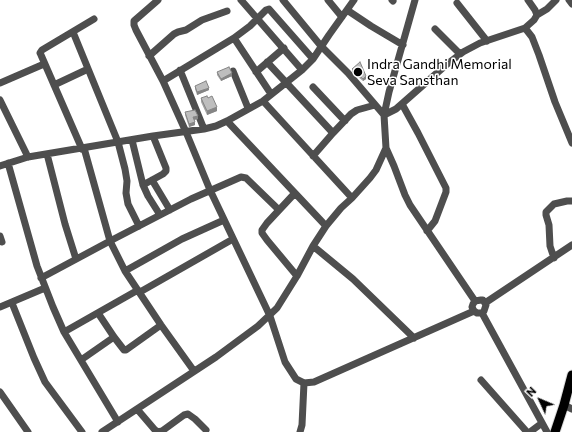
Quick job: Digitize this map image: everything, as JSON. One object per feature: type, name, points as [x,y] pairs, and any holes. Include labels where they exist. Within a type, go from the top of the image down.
[{"type":"main road","points":[[561,432],[568,407],[572,375]]},
{"type":"main road","points":[[555,432],[572,397]]},
{"type":"street","points":[[158,0],[134,21],[134,25],[163,80],[210,190],[270,316],[285,362],[296,379],[304,383],[314,382],[474,311],[477,313],[482,313]]},
{"type":"street","points":[[242,0],[302,70]]},
{"type":"street","points":[[283,0],[321,46],[348,73],[384,115]]},
{"type":"street","points":[[328,0],[345,14],[371,26],[403,45]]},
{"type":"street","points":[[0,166],[28,157],[204,129],[227,121],[263,101],[302,70],[313,59],[354,0]]},
{"type":"street","points":[[415,0],[384,115],[386,148],[410,205],[475,301]]},
{"type":"street","points":[[528,0],[537,15]]},
{"type":"street","points":[[384,115],[392,112],[402,104],[460,54],[487,40],[525,28],[537,15],[547,9],[556,0]]},
{"type":"street","points":[[569,0],[572,4]]},
{"type":"street","points":[[458,3],[487,40]]},
{"type":"street","points":[[163,80],[234,38],[269,9],[313,59]]},
{"type":"street","points":[[149,56],[174,34],[186,30],[202,20],[227,10]]},
{"type":"street","points":[[94,19],[42,50],[40,53],[83,149],[110,241],[125,270],[161,325],[194,371]]},
{"type":"street","points":[[525,28],[532,37],[540,55],[555,102],[572,143]]},
{"type":"street","points":[[435,29],[460,54]]},
{"type":"street","points":[[73,32],[118,142],[127,181],[126,193],[128,204],[139,226]]},
{"type":"street","points":[[234,38],[271,94]]},
{"type":"street","points":[[256,72],[284,48]]},
{"type":"street","points":[[267,62],[333,133]]},
{"type":"street","points":[[0,82],[44,64]]},
{"type":"street","points":[[54,85],[88,69]]},
{"type":"street","points":[[180,70],[204,129]]},
{"type":"street","points":[[233,71],[248,108]]},
{"type":"street","points":[[313,88],[345,120]]},
{"type":"street","points":[[0,100],[28,157]]},
{"type":"street","points":[[263,101],[352,198]]},
{"type":"street","points":[[402,104],[446,188],[446,192],[435,221],[427,231]]},
{"type":"street","points":[[313,156],[351,114],[357,110],[375,105]]},
{"type":"street","points":[[227,121],[326,226]]},
{"type":"street","points":[[143,185],[166,171],[154,136]]},
{"type":"street","points":[[132,140],[143,185],[160,215]]},
{"type":"street","points":[[102,432],[216,357],[270,316],[277,308],[297,276],[313,246],[326,226],[370,178],[376,170],[386,148]]},
{"type":"street","points":[[47,154],[65,224],[76,259]]},
{"type":"street","points":[[8,163],[45,288],[64,332],[118,422]]},
{"type":"street","points":[[41,278],[160,215],[210,190],[241,177],[246,178],[279,210]]},
{"type":"street","points":[[152,180],[170,210]]},
{"type":"street","points":[[295,194],[267,223],[262,230],[262,233],[297,276]]},
{"type":"street","points":[[554,258],[550,246],[546,212],[554,204],[572,201]]},
{"type":"street","points":[[125,270],[182,239],[224,220]]},
{"type":"street","points":[[64,332],[233,239]]},
{"type":"street","points":[[313,246],[353,279],[414,338]]},
{"type":"street","points":[[485,303],[572,246]]},
{"type":"street","points":[[0,307],[45,288]]},
{"type":"street","points":[[475,301],[481,300],[485,303]]},
{"type":"street","points":[[474,311],[472,307],[475,301]]},
{"type":"street","points":[[12,302],[45,382],[82,432]]},
{"type":"street","points":[[482,313],[486,308],[485,303]]},
{"type":"street","points":[[98,313],[121,348],[124,350],[161,325]]},
{"type":"street","points":[[482,313],[547,432]]},
{"type":"street","points":[[81,360],[114,337]]},
{"type":"street","points":[[481,380],[529,432],[542,423]]},
{"type":"street","points":[[300,432],[302,425],[304,383]]},
{"type":"street","points":[[0,392],[28,432]]},
{"type":"street","points":[[137,409],[158,432],[162,431],[184,415],[188,414],[206,430]]},
{"type":"building","points":[[360,62],[366,76],[363,79],[352,69]]},
{"type":"building","points":[[229,67],[232,73],[221,79],[217,72]]},
{"type":"building","points":[[206,81],[209,88],[197,92],[195,86]]},
{"type":"building","points":[[207,96],[208,98],[212,96],[217,107],[207,111],[201,98]]},
{"type":"building","points":[[195,110],[198,116],[193,117],[195,122],[189,124],[185,112]]},
{"type":"place","name":"Indra Gandhi Memorial Seva Sansthan","points":[[358,72]]}]
